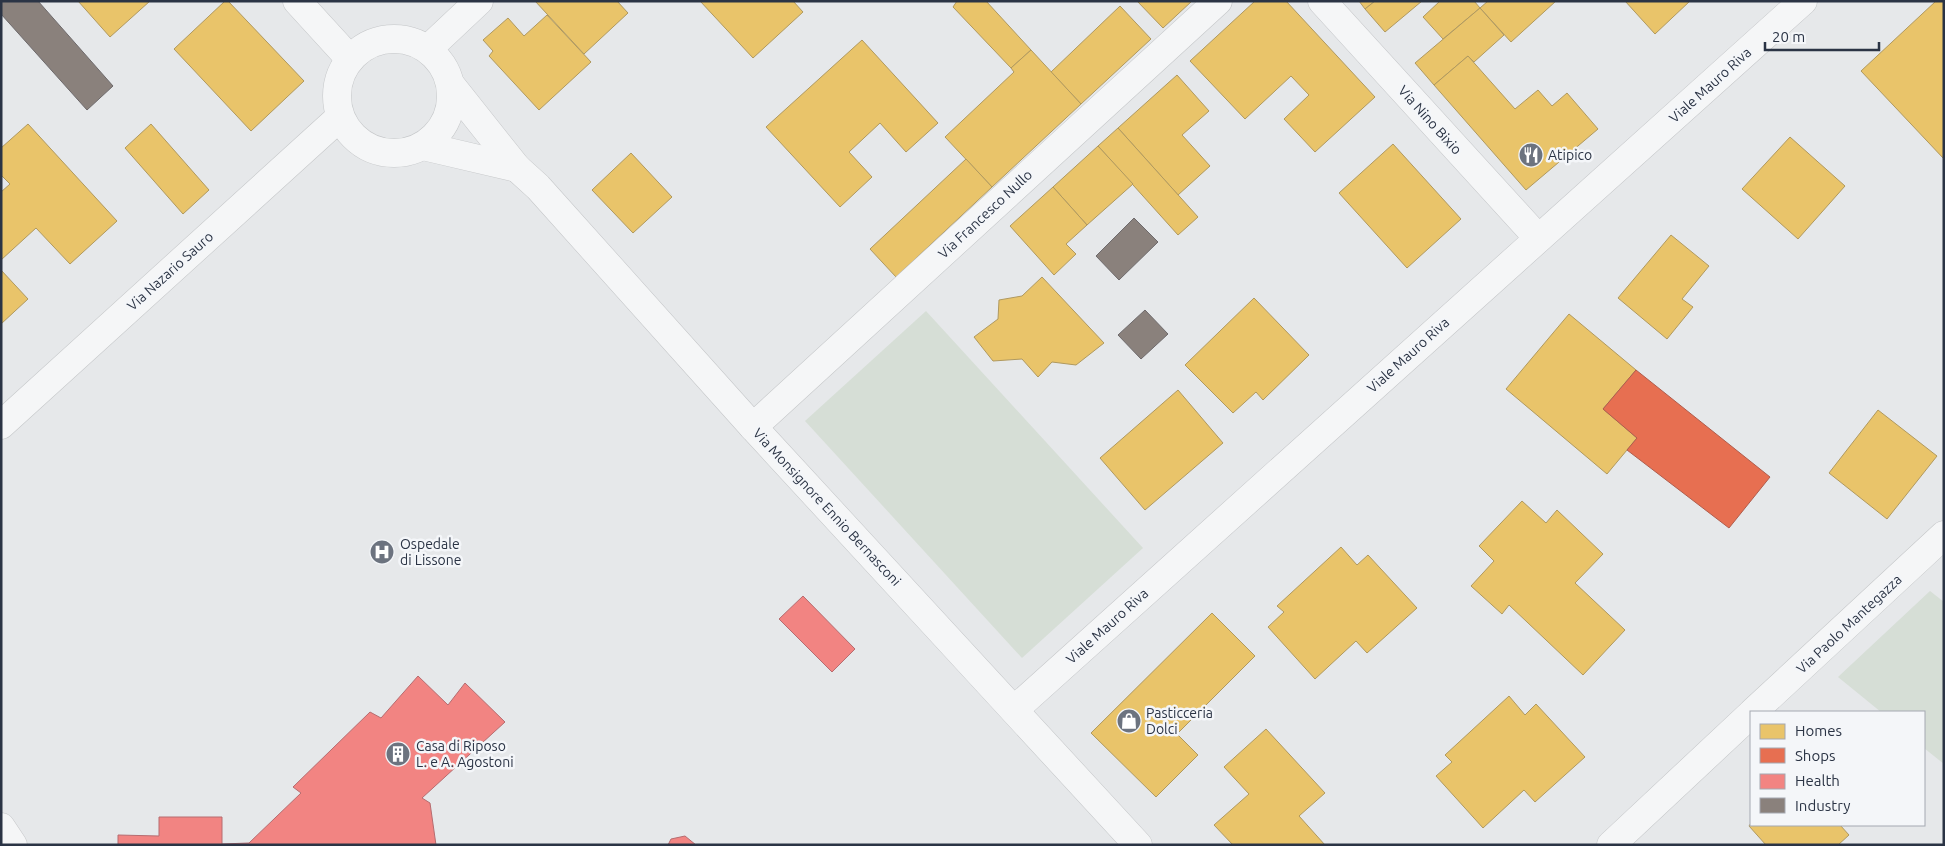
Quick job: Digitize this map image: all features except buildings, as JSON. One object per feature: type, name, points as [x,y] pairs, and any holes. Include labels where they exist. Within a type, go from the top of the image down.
[{"type":"street","points":[[297,1],[350,59]]},
{"type":"street","points":[[428,49],[479,1]]},
{"type":"street","name":"Via Francesco Nullo","points":[[753,427],[1218,1]]},
{"type":"street","name":"Via Nino Bixio","points":[[1322,1],[1538,238]]},
{"type":"street","name":"Viale Mauro Riva","points":[[1014,710],[1803,1]]},
{"type":"street","points":[[384,40],[410,41],[428,49],[444,66],[451,85],[452,100],[447,120],[439,132],[424,146],[404,153],[384,153],[364,146],[351,135],[340,117],[336,97],[339,76],[350,59],[366,46],[384,40]]},
{"type":"street","name":"Via Monsignore Ennio Bernasconi","points":[[451,85],[518,168],[538,187],[753,427],[1138,845]]},
{"type":"street","name":"Via Nazario Sauro","points":[[1,425],[340,117]]},
{"type":"street","points":[[424,146],[518,168]]},
{"type":"street","name":"Via Paolo Mantegazza","points":[[1754,711],[1944,535]]},
{"type":"street","name":"Via Paolo Mantegazza","points":[[1611,845],[1750,715]]},
{"type":"street","points":[[1,827],[12,845]]},
{"type":"shaded area","points":[[926,311],[1143,548],[1022,658],[805,421]]},
{"type":"shaded area","points":[[1930,591],[1944,602],[1944,764],[1925,749],[1925,711],[1880,711],[1838,677]]},
{"type":"place","name":"Atipico","points":[[1531,155]]},
{"type":"place","name":"Ospedale di Lissone","points":[[382,552]]},
{"type":"place","name":"Pasticceria Dolci","points":[[1129,721]]},
{"type":"place","name":"Casa di Riposo L. e A. Agostoni","points":[[398,754]]}]
